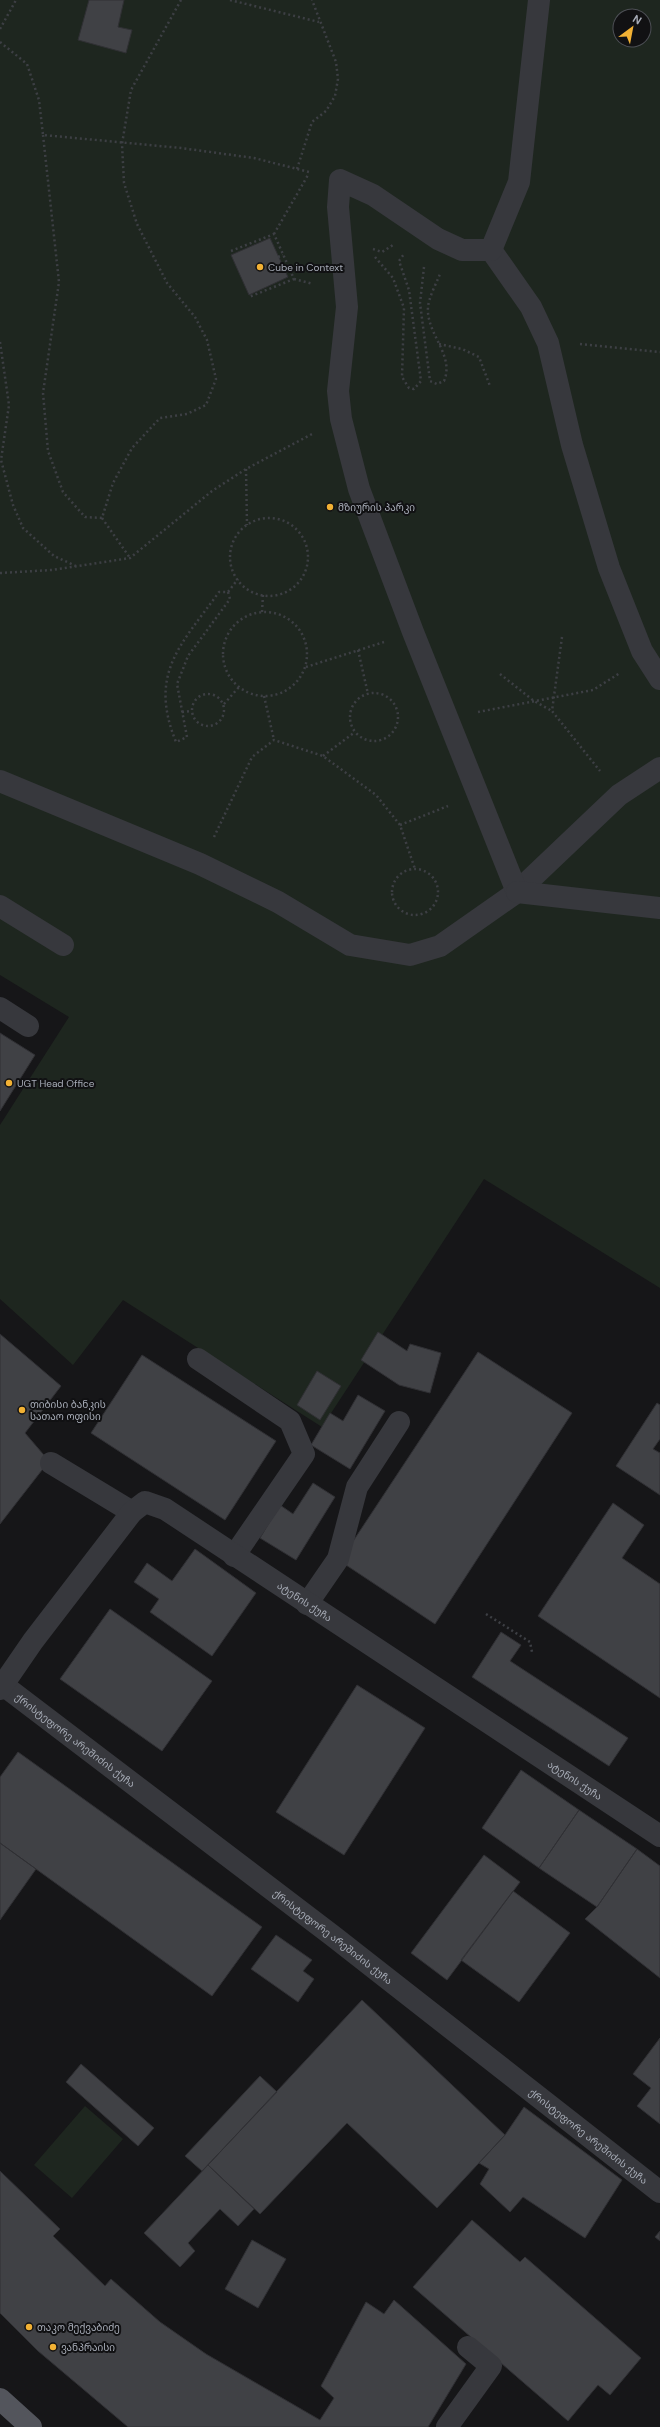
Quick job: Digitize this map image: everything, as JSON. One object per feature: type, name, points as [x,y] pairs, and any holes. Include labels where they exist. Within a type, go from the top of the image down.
[{"type":"main road","points":[[0,2399],[20,2424]]},
{"type":"street","points":[[491,250],[520,182],[539,0]]},
{"type":"street","points":[[491,250],[462,250],[438,240],[373,195],[340,180],[338,207],[347,307],[338,391],[341,419],[359,488],[413,632],[517,892]]},
{"type":"street","points":[[491,250],[531,307],[548,343],[572,445],[609,568],[642,651],[660,679]]},
{"type":"street","points":[[0,782],[200,864],[278,902],[350,945],[410,954],[440,946],[517,892],[619,795],[660,768]]},
{"type":"street","points":[[517,892],[660,908]]},
{"type":"street","points":[[0,906],[63,945]]},
{"type":"street","points":[[0,1008],[28,1026]]},
{"type":"street","points":[[198,1359],[290,1422],[304,1454],[234,1556]]},
{"type":"street","points":[[307,1604],[338,1559],[357,1486],[399,1422]]},
{"type":"street","points":[[52,1463],[132,1512]]},
{"type":"street","name":"ატენის ქუჩა","points":[[2,1687],[34,1641],[132,1512],[145,1502],[165,1509],[660,1836]]},
{"type":"street","name":"ქრისტეფორე არეშიძის ქუჩა","points":[[2,1687],[333,1936],[660,2192]]},
{"type":"street","points":[[447,2427],[491,2366],[468,2347]]},
{"type":"path","points":[[0,29],[16,0]]},
{"type":"path","points":[[130,558],[115,540],[102,518],[112,483],[132,448],[160,418],[186,414],[206,405],[216,379],[207,340],[195,317],[167,283],[137,224],[124,183],[122,144],[131,90],[181,0]]},
{"type":"path","points":[[230,0],[320,22]]},
{"type":"path","points":[[297,169],[312,122],[326,111],[335,96],[338,79],[336,62],[312,0]]},
{"type":"path","points":[[0,42],[27,64],[39,100],[59,282],[43,393],[48,451],[64,492],[85,517],[102,518]]},
{"type":"path","points":[[43,135],[122,144],[181,148],[254,158],[340,180]]},
{"type":"path","points":[[230,251],[274,234],[310,173]]},
{"type":"path","points":[[274,234],[294,278]]},
{"type":"path","points":[[371,244],[374,255],[393,278],[404,308],[402,377],[409,388],[414,389],[421,381],[409,290],[399,261],[407,252]]},
{"type":"path","points":[[424,265],[420,303],[421,324],[430,381],[436,384],[444,381],[448,371],[446,359],[429,319],[428,306],[441,271],[462,250]]},
{"type":"path","points":[[278,257],[283,255]]},
{"type":"path","points":[[249,297],[294,278],[319,286]]},
{"type":"path","points":[[0,342],[8,405],[1,460],[13,505],[23,528],[54,556],[78,567]]},
{"type":"path","points":[[439,344],[462,349],[479,357],[490,386]]},
{"type":"path","points":[[587,344],[660,352]]},
{"type":"path","points":[[0,573],[78,567],[130,558],[212,490],[246,469],[341,419]]},
{"type":"path","points":[[246,469],[247,525]]},
{"type":"path","points":[[271,518],[284,521],[295,527],[303,536],[308,548],[308,561],[305,573],[298,583],[288,591],[275,595],[263,595],[250,591],[238,579],[233,571],[230,558],[232,545],[238,534],[247,525],[259,519],[271,518]]},
{"type":"path","points":[[228,592],[238,579]]},
{"type":"path","points":[[219,592],[228,592],[230,599],[188,656],[178,684],[187,737],[176,742],[167,721],[164,698],[165,683],[175,653],[219,592]]},
{"type":"path","points":[[262,612],[263,595]]},
{"type":"path","points":[[271,611],[285,616],[296,625],[305,638],[308,652],[306,667],[299,680],[289,689],[277,695],[264,696],[251,694],[239,688],[229,678],[224,665],[222,652],[225,639],[232,627],[243,617],[262,612],[271,611]]},
{"type":"path","points":[[306,667],[413,632]]},
{"type":"path","points":[[552,711],[562,637]]},
{"type":"path","points":[[358,650],[368,694]]},
{"type":"path","points":[[448,718],[593,690],[617,677],[642,651]]},
{"type":"path","points":[[500,674],[534,701],[552,711],[619,795]]},
{"type":"path","points":[[224,704],[215,696],[204,694],[195,700],[192,711],[198,724],[208,727],[222,720],[224,704],[239,688]]},
{"type":"path","points":[[368,694],[383,695],[390,700],[397,713],[395,728],[390,735],[376,741],[368,740],[355,732],[351,725],[351,709],[361,697],[368,694]]},
{"type":"path","points":[[264,696],[274,740]]},
{"type":"path","points":[[182,712],[192,711]]},
{"type":"path","points":[[323,756],[355,732]]},
{"type":"path","points":[[274,740],[323,756],[376,795],[400,825],[415,870]]},
{"type":"path","points":[[229,806],[252,756],[274,740]]},
{"type":"path","points":[[400,825],[479,795]]},
{"type":"path","points":[[408,870],[415,870],[428,874],[436,885],[438,891],[433,906],[427,911],[412,915],[398,908],[392,893],[396,878],[408,870]]},
{"type":"path","points":[[486,1614],[530,1642],[532,1652]]},
{"type":"shaded area","name":"მზიურის პარკი","points":[[0,0],[660,0],[660,1288],[484,1179],[322,1427],[123,1300],[73,1365],[0,1299],[0,1125],[69,1017],[0,975]]},
{"type":"shaded area","points":[[85,2106],[123,2139],[72,2198],[34,2165]]},
{"type":"building","points":[[89,0],[124,0],[118,27],[132,30],[126,53],[78,40]]},
{"type":"building","name":"Cube in Context","points":[[270,238],[288,277],[249,295],[231,255]]},
{"type":"building","name":"UGT Head Office","points":[[0,1033],[35,1055],[0,1111]]},
{"type":"building","points":[[378,1332],[407,1351],[410,1344],[441,1353],[430,1393],[399,1385],[361,1360]]},
{"type":"building","name":"თიბისი ბანკის სათაო ოფისი","points":[[0,1334],[61,1386],[25,1433],[49,1461],[0,1524]]},
{"type":"building","points":[[478,1352],[572,1413],[435,1624],[340,1561]]},
{"type":"building","points":[[142,1355],[276,1441],[225,1520],[91,1433]]},
{"type":"building","points":[[317,1371],[341,1386],[320,1420],[297,1405]]},
{"type":"building","points":[[358,1395],[385,1411],[350,1469],[311,1445],[330,1413],[343,1421]]},
{"type":"building","points":[[657,1403],[660,1405],[660,1439],[653,1449],[660,1453],[660,1495],[616,1466]]},
{"type":"building","points":[[313,1483],[335,1497],[296,1560],[260,1538],[280,1505],[293,1514]]},
{"type":"building","points":[[613,1503],[644,1525],[622,1558],[660,1584],[660,1698],[538,1616]]},
{"type":"building","points":[[195,1549],[256,1593],[212,1656],[150,1612],[159,1599],[134,1582],[147,1563],[172,1581]]},
{"type":"building","points":[[110,1609],[212,1681],[162,1751],[60,1679]]},
{"type":"building","points":[[501,1632],[521,1645],[510,1661],[628,1738],[609,1766],[472,1677]]},
{"type":"building","points":[[357,1685],[425,1728],[344,1855],[276,1812]]},
{"type":"building","points":[[18,1752],[262,1927],[212,1996],[0,1843],[0,1777]]},
{"type":"building","points":[[521,1770],[579,1810],[539,1868],[482,1828]]},
{"type":"building","points":[[579,1810],[637,1849],[597,1907],[539,1868]]},
{"type":"building","points":[[0,1843],[36,1869],[0,1920]]},
{"type":"building","points":[[637,1849],[660,1866],[660,1978],[585,1919],[597,1907]]},
{"type":"building","points":[[484,1855],[520,1882],[447,1980],[411,1953]]},
{"type":"building","points":[[513,1891],[570,1933],[519,2002],[461,1960]]},
{"type":"building","points":[[276,1935],[312,1960],[303,1971],[314,1979],[298,2002],[251,1969]]},
{"type":"building","points":[[362,2000],[505,2135],[437,2208],[347,2123],[260,2214],[208,2165]]},
{"type":"building","points":[[660,2038],[660,2124],[637,2106],[651,2088],[633,2074]]},
{"type":"building","points":[[81,2064],[154,2128],[138,2146],[66,2082]]},
{"type":"building","points":[[260,2076],[277,2092],[202,2171],[185,2156]]},
{"type":"building","points":[[524,2107],[622,2180],[585,2238],[523,2197],[510,2212],[480,2184],[489,2169],[479,2163],[505,2135]]},
{"type":"building","points":[[208,2165],[254,2209],[238,2226],[220,2209],[188,2243],[195,2251],[180,2267],[144,2233]]},
{"type":"building","points":[[0,2171],[60,2229],[53,2236],[105,2286],[111,2279],[160,2322],[206,2354],[320,2420],[334,2398],[321,2386],[366,2302],[384,2314],[394,2300],[466,2364],[428,2427],[128,2427],[38,2351],[0,2313]]},
{"type":"building","points":[[472,2220],[520,2262],[525,2257],[641,2358],[610,2395],[598,2385],[568,2421],[413,2287]]},
{"type":"building","points":[[660,2231],[660,2241],[655,2237]]},
{"type":"building","points":[[252,2240],[286,2259],[258,2308],[225,2289]]},
{"type":"place","name":"Cube in Context","points":[[260,267]]},
{"type":"place","name":"მზიურის პარკი","points":[[330,507]]},
{"type":"place","name":"UGT Head Office","points":[[9,1083]]},
{"type":"place","name":"თიბისი ბანკის სათაო ოფისი","points":[[22,1410]]},
{"type":"place","name":"თაკო მექვაბიძე","points":[[29,2327]]},
{"type":"place","name":"ვანპრაისი","points":[[53,2347]]}]
